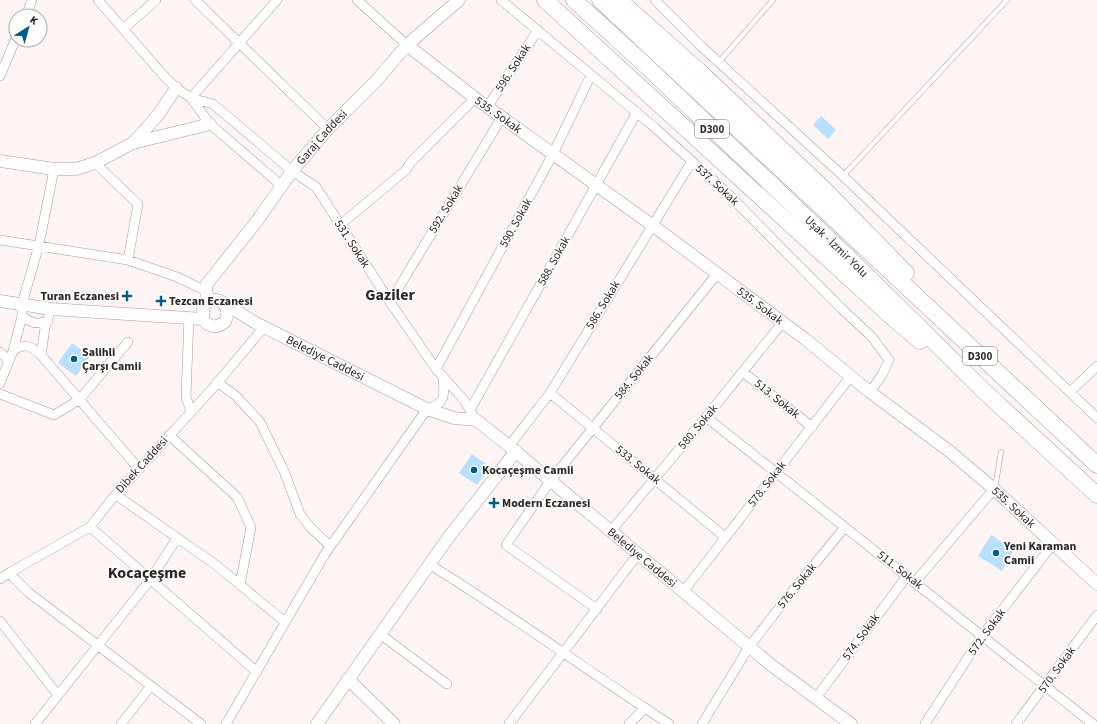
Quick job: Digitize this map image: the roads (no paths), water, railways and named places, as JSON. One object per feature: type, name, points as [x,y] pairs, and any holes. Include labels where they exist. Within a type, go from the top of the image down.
[{"type":"highway","points":[[546,0],[894,320],[986,393]]},
{"type":"highway","name":"Uşak - İzmir Yolu","points":[[574,0],[642,62],[849,258],[986,393],[1097,495]]},
{"type":"highway","name":"Uşak - İzmir Yolu","points":[[600,0],[1097,465]]},
{"type":"highway","points":[[619,0],[698,70],[826,192],[911,278],[950,327]]},
{"type":"street","points":[[98,0],[163,75],[176,88],[191,98],[210,124],[282,186]]},
{"type":"street","points":[[123,30],[156,0]]},
{"type":"street","points":[[195,0],[328,129]]},
{"type":"street","points":[[191,98],[277,0]]},
{"type":"street","points":[[357,0],[407,45]]},
{"type":"street","name":"Garaj Caddesi","points":[[208,296],[207,284],[210,278],[257,221],[292,171],[328,129],[376,81],[407,45],[458,0]]},
{"type":"street","name":"537. Sokak","points":[[501,0],[637,112],[692,161],[725,191],[842,309],[872,337],[889,360],[882,375],[870,392]]},
{"type":"street","points":[[655,0],[719,62],[843,176],[1097,418]]},
{"type":"street","name":"596. Sokak","points":[[488,106],[538,30]]},
{"type":"street","name":"535. Sokak","points":[[407,45],[475,98],[597,185],[783,322],[870,392],[949,451],[994,489],[1097,584]]},
{"type":"street","points":[[0,76],[12,48]]},
{"type":"street","name":"590. Sokak","points":[[436,369],[553,154],[591,75]]},
{"type":"street","points":[[133,143],[158,115],[176,88]]},
{"type":"street","name":"531. Sokak","points":[[191,98],[213,104],[292,171],[316,187],[390,302],[436,369],[464,400],[473,415]]},
{"type":"street","points":[[340,225],[406,170],[411,162],[475,98]]},
{"type":"street","name":"588. Sokak","points":[[473,415],[637,112]]},
{"type":"street","name":"592. Sokak","points":[[390,302],[502,117]]},
{"type":"street","points":[[0,161],[54,169],[76,169],[95,163],[133,143],[210,124]]},
{"type":"street","name":"586. Sokak","points":[[513,448],[550,392],[692,161]]},
{"type":"street","points":[[95,163],[138,204],[128,260]]},
{"type":"street","points":[[0,383],[13,351],[39,245],[54,169]]},
{"type":"street","points":[[0,240],[128,260],[177,277],[208,296],[225,304],[228,311],[225,322]]},
{"type":"street","name":"584. Sokak","points":[[597,609],[506,545],[551,480],[718,274]]},
{"type":"street","points":[[202,319],[203,307],[208,296]]},
{"type":"street","points":[[0,301],[22,310],[51,309],[189,317],[202,319],[208,325],[212,326],[218,326],[225,322],[260,325]]},
{"type":"street","name":"Belediye Caddesi","points":[[225,304],[260,325],[427,409],[454,418],[473,415],[771,665],[851,724]]},
{"type":"street","points":[[41,355],[51,309]]},
{"type":"street","points":[[22,310],[29,322],[40,324],[48,321]]},
{"type":"street","points":[[189,317],[186,398],[191,412]]},
{"type":"street","name":"580. Sokak","points":[[611,531],[783,322]]},
{"type":"street","name":"Dibek Caddesi","points":[[0,579],[90,526],[217,382],[260,325]]},
{"type":"street","points":[[0,394],[54,415],[79,400],[128,342]]},
{"type":"street","points":[[13,351],[19,346],[25,345],[34,349],[41,355],[139,469]]},
{"type":"street","points":[[0,352],[9,361]]},
{"type":"street","points":[[1070,392],[1097,366]]},
{"type":"street","name":"513. Sokak","points":[[743,372],[812,427]]},
{"type":"street","name":"578. Sokak","points":[[683,592],[851,376]]},
{"type":"street","points":[[226,724],[330,546],[427,409],[436,406],[442,399],[445,392],[443,378]]},
{"type":"street","points":[[217,382],[236,396],[260,422],[284,471],[300,514],[310,527],[330,546]]},
{"type":"street","name":"533. Sokak","points":[[550,392],[726,538]]},
{"type":"street","name":"511. Sokak","points":[[706,417],[1093,724]]},
{"type":"street","points":[[169,435],[237,497],[250,527],[240,585]]},
{"type":"street","points":[[317,724],[429,564],[513,448]]},
{"type":"street","points":[[914,582],[994,489]]},
{"type":"street","points":[[116,495],[216,565],[285,622]]},
{"type":"street","points":[[90,526],[257,672]]},
{"type":"street","name":"576. Sokak","points":[[702,724],[749,647],[845,527]]},
{"type":"street","points":[[39,722],[57,694],[150,580],[177,538]]},
{"type":"street","name":"572. Sokak","points":[[926,724],[982,636],[1053,544]]},
{"type":"street","points":[[509,724],[638,554]]},
{"type":"street","points":[[429,564],[496,606],[669,724]]},
{"type":"street","points":[[9,573],[28,592],[201,724]]},
{"type":"street","name":"574. Sokak","points":[[816,698],[906,576]]},
{"type":"street","name":"570. Sokak","points":[[1016,724],[1097,615]]},
{"type":"street","points":[[0,621],[57,694]]},
{"type":"street","points":[[380,634],[447,684]]},
{"type":"street","points":[[348,679],[394,724]]},
{"type":"street","points":[[121,724],[151,686]]},
{"type":"street","points":[[629,724],[645,708]]},
{"type":"lane","points":[[719,62],[773,0]]},
{"type":"lane","points":[[843,176],[1007,0]]},
{"type":"lane","points":[[994,489],[1001,452]]},
{"type":"place","name":"Turan Eczanesi","points":[[127,296]]},
{"type":"place","name":"Tezcan Eczanesi","points":[[161,301]]},
{"type":"place","name":"Salihli Çarşı Camii","points":[[74,359]]},
{"type":"place","name":"Kocaçeşme Camii","points":[[474,470]]},
{"type":"place","name":"Modern Eczanesi","points":[[494,503]]},
{"type":"place","name":"Yeni Karaman Camii","points":[[996,553]]},
{"type":"district","name":"Gaziler","points":[[390,295]]},
{"type":"district","name":"Kocaçeşme","points":[[147,573]]}]
